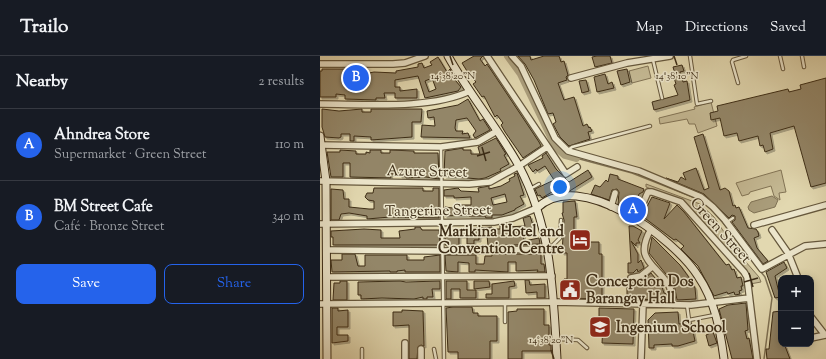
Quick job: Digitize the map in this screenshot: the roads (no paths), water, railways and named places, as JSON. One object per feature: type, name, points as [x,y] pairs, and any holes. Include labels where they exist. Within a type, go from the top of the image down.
[{"type":"street","points":[[320,64],[399,63],[425,56]]},
{"type":"street","points":[[448,56],[519,166],[537,208],[548,249],[552,276],[557,359]]},
{"type":"street","points":[[487,56],[566,174],[577,166]]},
{"type":"street","points":[[512,56],[521,66],[555,138],[568,151],[639,171],[701,197],[713,207],[726,222],[762,268],[788,253],[805,246],[826,244]]},
{"type":"street","points":[[572,78],[627,63],[670,56]]},
{"type":"street","points":[[320,104],[430,102],[456,98],[470,91]]},
{"type":"street","points":[[321,145],[441,147],[478,142],[497,132]]},
{"type":"street","points":[[320,136],[323,181],[323,224],[327,250],[323,264],[327,277],[323,304],[327,359]]},
{"type":"street","name":"Azure Street","points":[[323,181],[469,184],[490,182],[519,166],[547,147]]},
{"type":"street","name":"Green Street","points":[[636,219],[648,192],[680,202],[744,272],[747,277],[757,359]]},
{"type":"street","points":[[611,207],[615,193]]},
{"type":"street","name":"Tangerine Street","points":[[323,224],[494,222],[513,218],[537,208],[546,201],[559,196],[573,194],[588,197],[636,219],[651,229],[670,243],[698,275],[712,301],[724,359]]},
{"type":"street","points":[[754,225],[826,205]]},
{"type":"street","points":[[651,229],[645,240],[645,256],[652,267],[669,284],[672,293],[673,305]]},
{"type":"street","points":[[772,230],[788,253],[797,275]]},
{"type":"street","points":[[327,250],[443,251],[548,249]]},
{"type":"street","points":[[631,278],[641,276],[652,267]]},
{"type":"street","points":[[327,277],[552,276]]},
{"type":"street","points":[[323,304],[554,302],[687,305],[749,298]]},
{"type":"street","points":[[641,359],[643,305]]},
{"type":"street","points":[[814,321],[826,335],[814,337]]},
{"type":"street","points":[[405,343],[405,359]]},
{"type":"street","points":[[421,349],[421,359]]},
{"type":"lane","points":[[690,56],[697,104],[711,101]]},
{"type":"lane","points":[[738,83],[732,62],[733,60],[746,56]]},
{"type":"lane","points":[[780,56],[783,68]]},
{"type":"lane","points":[[802,56],[804,67]]},
{"type":"lane","points":[[653,58],[662,98]]},
{"type":"lane","points":[[568,151],[572,147],[650,126]]},
{"type":"lane","points":[[441,147],[444,359]]},
{"type":"lane","points":[[529,190],[538,184]]},
{"type":"lane","points":[[726,222],[733,218]]},
{"type":"lane","points":[[548,249],[560,238],[561,220]]},
{"type":"lane","points":[[505,303],[505,322]]},
{"type":"lane","points":[[687,305],[689,320],[716,315]]},
{"type":"lane","points":[[556,339],[578,340],[587,348]]},
{"type":"lane","points":[[362,348],[362,359]]},
{"type":"lane","points":[[434,349],[436,359]]},
{"type":"waterway","points":[[508,56],[521,74],[556,147],[565,155],[576,158]]},
{"type":"waterway","points":[[576,158],[632,173],[703,201]]},
{"type":"waterway","points":[[717,215],[765,277],[772,298],[764,359]]},
{"type":"place","name":"BM Street Cafe","points":[[356,78]]},
{"type":"place","name":"Ahndrea Store","points":[[633,210]]},
{"type":"place","name":"Marikina Hotel and Convention Centre","points":[[580,240]]},
{"type":"place","name":"Concepcion Dos Barangay Hall","points":[[570,290]]},
{"type":"place","name":"Ingenium School","points":[[600,327]]}]
